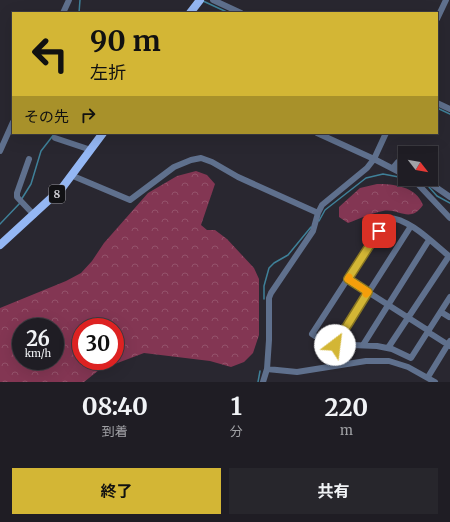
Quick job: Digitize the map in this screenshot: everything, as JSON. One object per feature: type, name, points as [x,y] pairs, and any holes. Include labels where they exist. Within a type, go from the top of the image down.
[{"type":"main road","points":[[191,12],[200,0]]},
{"type":"main road","name":"8","points":[[2,241],[34,215],[73,176],[102,134]]},
{"type":"street","points":[[63,12],[69,0]]},
{"type":"street","points":[[213,0],[239,12]]},
{"type":"street","points":[[438,17],[446,0]]},
{"type":"street","points":[[438,103],[450,109]]},
{"type":"street","points":[[0,151],[12,124]]},
{"type":"street","points":[[319,134],[398,171]]},
{"type":"street","points":[[263,382],[267,369],[269,298],[275,286],[313,231],[322,205],[367,168],[374,159],[386,134]]},
{"type":"street","points":[[55,138],[91,150]]},
{"type":"street","points":[[29,159],[17,193],[21,201],[34,215]]},
{"type":"street","points":[[73,176],[130,200],[174,167],[191,160],[206,159],[238,177],[318,213]]},
{"type":"street","points":[[393,168],[398,162]]},
{"type":"street","points":[[420,186],[450,218]]},
{"type":"street","points":[[434,186],[450,197]]},
{"type":"street","points":[[388,348],[449,257],[411,226],[400,220],[387,218],[312,334],[327,344],[363,345],[388,348],[411,358],[450,297]]},
{"type":"street","points":[[335,345],[411,226]]},
{"type":"street","points":[[363,345],[429,240]]},
{"type":"street","points":[[348,279],[449,344],[428,377]]},
{"type":"street","points":[[441,312],[449,317]]},
{"type":"street","points":[[267,369],[297,372],[389,360],[408,367],[435,382]]},
{"type":"green space","points":[[196,171],[207,175],[215,184],[201,225],[207,230],[215,230],[227,239],[254,268],[259,279],[259,335],[253,353],[244,362],[231,367],[210,361],[144,353],[124,361],[124,318],[72,318],[72,370],[99,370],[84,382],[0,382],[0,308],[66,281],[81,273],[92,261],[104,243],[148,193],[177,176]]},
{"type":"green space","points":[[377,184],[403,187],[410,190],[420,199],[423,205],[414,214],[383,211],[348,223],[339,217],[339,207],[360,188]]},
{"type":"waterway","points":[[79,12],[80,0]]},
{"type":"waterway","points":[[203,1],[227,12]]},
{"type":"waterway","points":[[438,108],[450,114]]},
{"type":"waterway","points":[[21,200],[31,184],[41,151],[54,134]]},
{"type":"waterway","points":[[319,221],[325,210],[366,178],[383,174],[398,177]]},
{"type":"waterway","points":[[429,187],[437,196],[450,203]]},
{"type":"waterway","points":[[0,224],[20,203]]},
{"type":"waterway","points":[[264,299],[264,286],[269,268],[274,263],[288,255],[311,227]]},
{"type":"waterway","points":[[258,382],[260,371]]},
{"type":"slow traffic","points":[[349,277],[348,279],[368,292],[366,294]]},
{"type":"route","points":[[335,345],[337,339],[368,292],[348,279],[379,231]]}]
